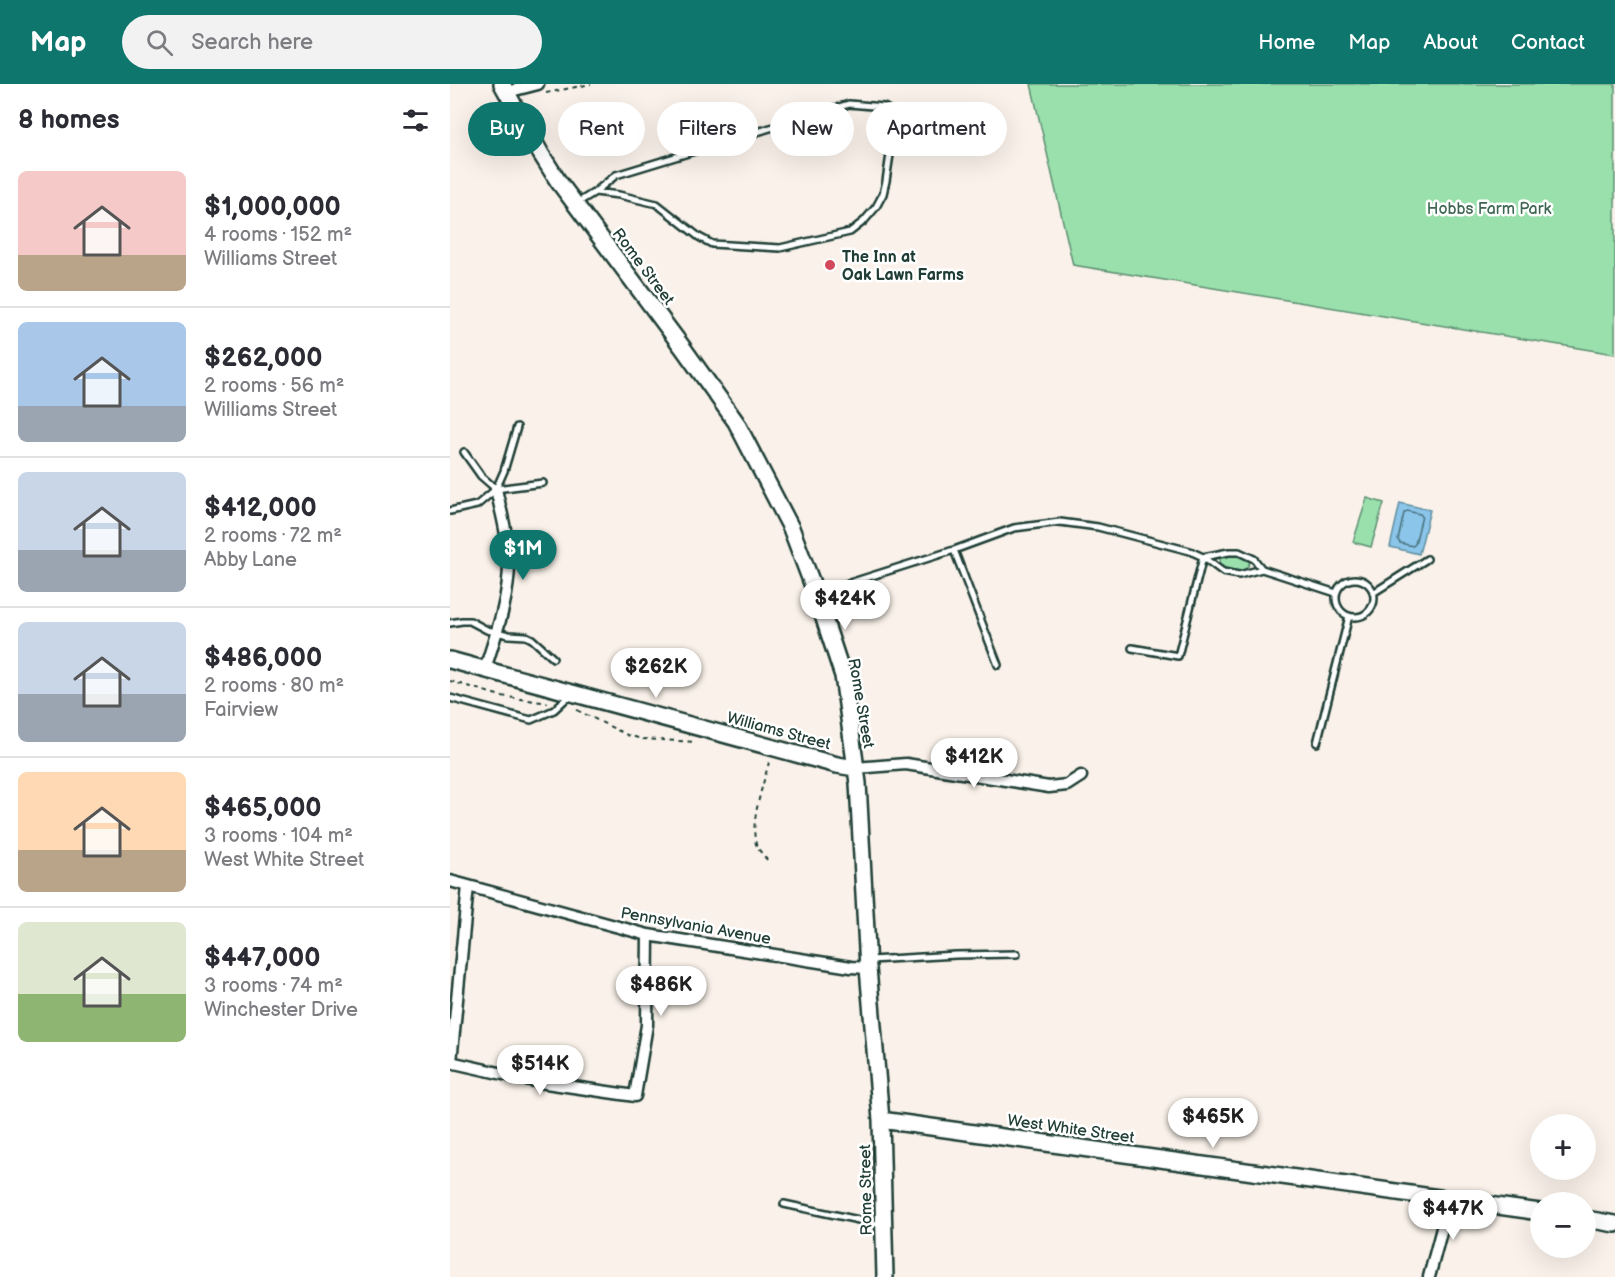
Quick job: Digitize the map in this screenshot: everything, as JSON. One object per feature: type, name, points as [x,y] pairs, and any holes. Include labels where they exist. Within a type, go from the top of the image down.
[{"type":"street","points":[[504,88],[540,89]]},
{"type":"street","name":"Rome Street","points":[[504,88],[541,154],[575,204],[736,422],[791,528],[843,676],[858,783],[868,964],[881,1120],[885,1277]]},
{"type":"street","points":[[485,669],[497,632],[508,579],[507,540],[496,489]]},
{"type":"street","name":"Williams Street","points":[[450,660],[485,669],[571,700],[855,768]]},
{"type":"street","points":[[855,768],[906,764],[1049,787],[1067,785],[1081,776]]},
{"type":"street","name":"Pennsylvania Avenue","points":[[450,882],[648,935],[851,967],[868,964]]},
{"type":"street","points":[[468,886],[451,1062],[540,1082],[635,1096],[647,1025],[648,935]]},
{"type":"street","name":"West White Street","points":[[881,1120],[1530,1210]]},
{"type":"street","points":[[1429,1277],[1450,1198]]},
{"type":"street","points":[[1596,1221],[1615,1224]]},
{"type":"lane","points":[[575,204],[616,175],[849,104],[884,107],[891,111],[894,121],[883,194],[863,223],[850,232],[780,248],[712,244],[699,237],[657,204],[595,192]]},
{"type":"lane","points":[[450,511],[477,504],[496,489],[504,471],[517,427]]},
{"type":"lane","points":[[464,452],[481,476],[496,489],[543,483]]},
{"type":"lane","points":[[816,594],[954,550],[1014,528],[1060,522],[1098,527],[1190,551],[1203,557],[1223,572],[1239,575],[1262,569]]},
{"type":"lane","points":[[954,550],[998,665]]},
{"type":"lane","points":[[1203,557],[1239,552],[1254,559],[1262,569],[1336,593]]},
{"type":"lane","points":[[1132,648],[1178,656],[1203,557]]},
{"type":"lane","points":[[1374,593],[1428,559]]},
{"type":"lane","points":[[1361,579],[1374,593],[1374,600],[1368,612],[1362,616],[1356,618],[1344,615],[1336,606],[1337,588],[1347,580],[1361,579]]},
{"type":"lane","points":[[1317,743],[1349,616]]},
{"type":"lane","points":[[450,623],[470,621],[487,630],[526,636],[553,658]]},
{"type":"lane","points":[[450,698],[531,720],[571,700]]},
{"type":"lane","points":[[868,964],[956,955],[1017,954]]},
{"type":"lane","points":[[784,1204],[884,1225]]},
{"type":"path","points":[[540,89],[591,84]]},
{"type":"path","points":[[450,681],[501,696],[551,703]]},
{"type":"path","points":[[571,700],[627,735],[642,739],[699,743]]},
{"type":"path","points":[[767,860],[757,847],[754,826],[768,768]]},
{"type":"green space","name":"Hobbs Farm Park","points":[[1031,84],[1615,84],[1615,354],[1073,265]]},
{"type":"green space","points":[[1367,498],[1384,503],[1371,547],[1353,542]]},
{"type":"green space","points":[[1233,554],[1250,558],[1247,567],[1233,571],[1219,564],[1220,557]]},
{"type":"water","points":[[1400,503],[1430,510],[1419,554],[1390,547]]},
{"type":"place","name":"The Inn at Oak Lawn Farms","points":[[830,265]]}]
